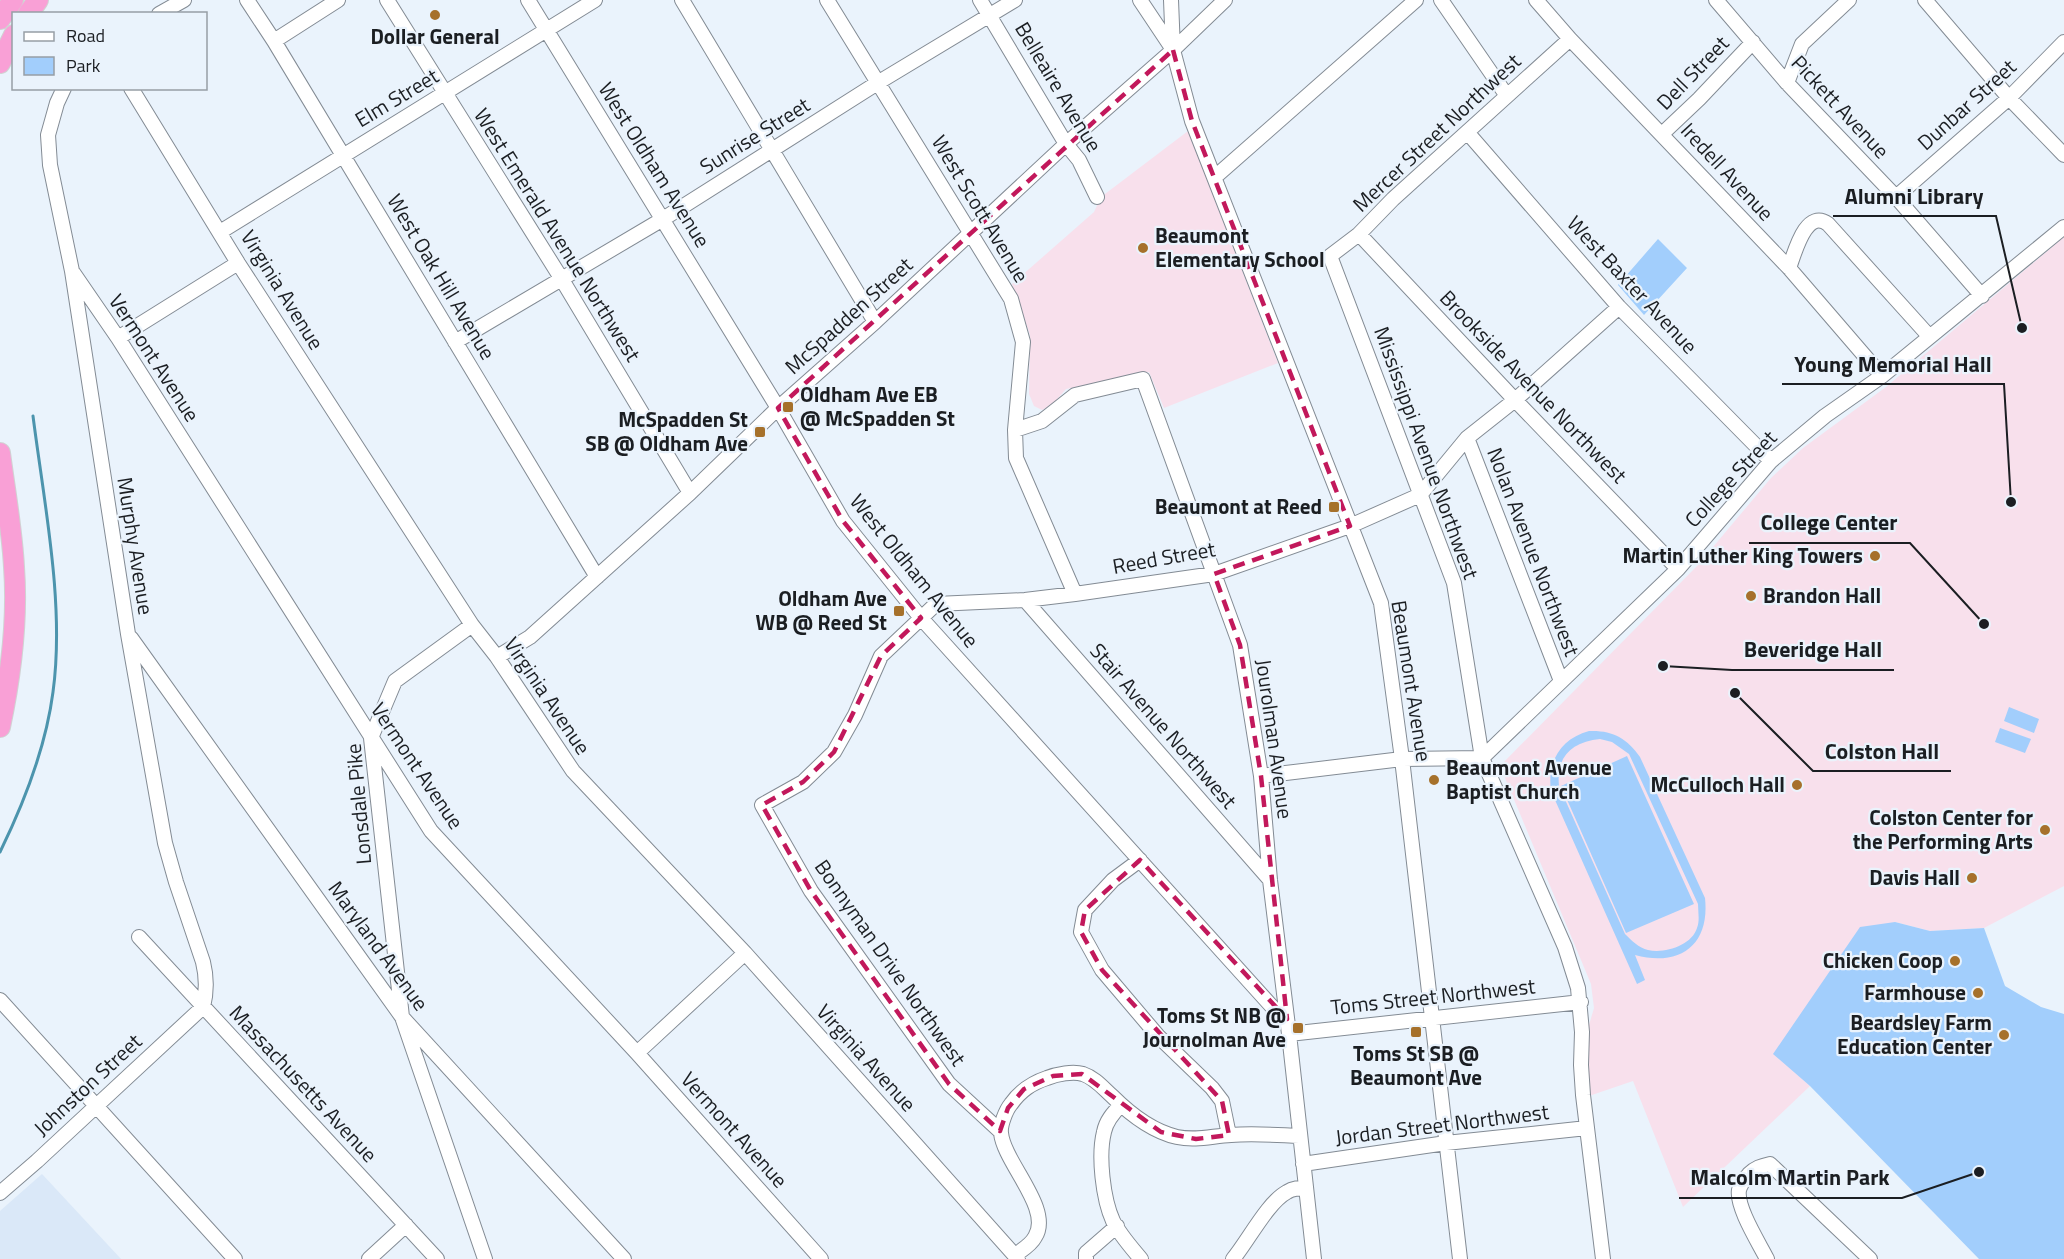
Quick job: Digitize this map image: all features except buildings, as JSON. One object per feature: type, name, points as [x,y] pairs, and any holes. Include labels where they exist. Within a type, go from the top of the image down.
[{"type":"highway","points":[[0,19],[13,0]]},
{"type":"highway","points":[[0,63],[12,39]]},
{"type":"highway","points":[[0,453],[14,568],[14,632],[9,684],[0,727]]},
{"type":"street","points":[[163,12],[184,0]]},
{"type":"street","name":"West Oak Hill Avenue","points":[[248,0],[597,577]]},
{"type":"street","points":[[274,41],[338,0]]},
{"type":"street","name":"West Emerald Avenue Northwest","points":[[387,0],[561,278],[690,493]]},
{"type":"street","name":"West Oldham Avenue","points":[[528,0],[778,408],[843,521],[921,618],[1275,1010],[1287,1019]]},
{"type":"street","name":"Elm Street","points":[[220,232],[595,0]]},
{"type":"street","points":[[682,0],[875,322]]},
{"type":"street","name":"West Scott Avenue","points":[[827,0],[1011,299],[1023,342],[1015,430],[1016,458],[1075,594]]},
{"type":"street","name":"Belleaire Avenue","points":[[980,0],[1066,144],[1079,160],[1097,197]]},
{"type":"street","name":"Sunrise Street","points":[[455,342],[663,219],[879,82],[1015,0]]},
{"type":"street","points":[[1140,0],[1173,50]]},
{"type":"street","name":"Beaumont Avenue","points":[[1171,0],[1173,50],[1192,121],[1381,603],[1402,759],[1460,1259]]},
{"type":"street","name":"McSpadden Street","points":[[497,657],[530,637],[597,577],[690,493],[778,408],[875,322],[1066,144],[1173,50],[1225,0]]},
{"type":"street","points":[[1215,177],[1416,0]]},
{"type":"street","points":[[1441,0],[1507,96]]},
{"type":"street","name":"Iredell Avenue","points":[[1536,0],[1570,39],[1789,268],[1882,376]]},
{"type":"street","name":"Pickett Avenue","points":[[1716,0],[1787,83],[1896,197],[1982,296]]},
{"type":"street","points":[[1787,83],[1802,44],[1849,0]]},
{"type":"street","points":[[1926,0],[2009,98],[2064,155]]},
{"type":"street","name":"Mercer Street Northwest","points":[[1330,256],[1359,234],[1393,198],[1570,39]]},
{"type":"street","name":"Dell Street","points":[[1662,134],[1753,42]]},
{"type":"street","name":"Dunbar Street","points":[[1896,197],[2009,98],[2064,42]]},
{"type":"street","name":"Murphy Avenue","points":[[63,90],[48,135],[50,165],[72,271],[128,634],[165,843],[207,975],[207,993],[203,1007]]},
{"type":"street","name":"Virginia Avenue","points":[[131,90],[238,263],[472,625],[497,657],[573,771],[745,953],[1017,1257]]},
{"type":"street","name":"West Baxter Avenue","points":[[1467,132],[1620,307],[1772,461]]},
{"type":"street","points":[[1789,268],[1807,225],[1816,219],[1822,219],[1929,336]]},
{"type":"street","name":"College Street","points":[[1482,758],[1678,569],[1772,461],[1825,416],[1882,376],[1929,336],[1982,296],[2064,227]]},
{"type":"street","name":"Brookside Avenue Northwest","points":[[1359,234],[1678,569]]},
{"type":"street","name":"Mississippi Avenue Northwest","points":[[1330,256],[1454,583],[1482,758],[1565,947],[1578,988],[1581,1002],[1581,1065],[1603,1259]]},
{"type":"street","points":[[118,338],[238,263]]},
{"type":"street","name":"Vermont Avenue","points":[[72,271],[118,338],[431,831],[637,1053],[821,1259]]},
{"type":"street","name":"Reed Street","points":[[762,805],[803,782],[834,752],[855,715],[881,656],[936,604],[1025,600],[1214,574],[1350,526],[1420,495],[1467,438],[1515,400],[1620,307]]},
{"type":"street","name":"Jourolman Avenue","points":[[1015,430],[1042,421],[1075,395],[1143,379],[1240,645],[1262,776],[1270,880],[1314,1259]]},
{"type":"street","name":"Nolan Avenue Northwest","points":[[1467,438],[1561,681]]},
{"type":"street","name":"Stair Avenue Northwest","points":[[1025,600],[1270,880]]},
{"type":"street","name":"Lonsdale Pike","points":[[472,625],[395,681],[371,738],[402,1017],[485,1259]]},
{"type":"street","name":"Maryland Avenue","points":[[128,634],[402,1017],[624,1259]]},
{"type":"street","points":[[1262,776],[1402,759],[1482,758]]},
{"type":"street","name":"Bonnyman Drive Northwest","points":[[762,805],[811,891],[949,1084],[1000,1131]]},
{"type":"street","points":[[1140,860],[1113,880],[1085,910],[1081,933],[1102,970],[1158,1036],[1212,1088],[1222,1101],[1229,1135]]},
{"type":"street","name":"Massachusetts Avenue","points":[[139,937],[437,1259]]},
{"type":"street","points":[[637,1053],[745,953]]},
{"type":"street","points":[[0,1000],[235,1259]]},
{"type":"street","name":"Toms Street Northwest","points":[[1289,1034],[1581,1002]]},
{"type":"street","name":"Johnston Street","points":[[0,1193],[203,1007]]},
{"type":"street","points":[[1017,1257],[1035,1238],[1039,1229],[1037,1207],[1004,1145],[1000,1131],[1008,1108],[1018,1095],[1032,1084],[1053,1076],[1083,1074],[1094,1080],[1142,1121],[1161,1132],[1178,1137],[1209,1139],[1257,1133],[1299,1136]]},
{"type":"street","points":[[1121,1105],[1110,1117],[1104,1131],[1101,1153],[1107,1202],[1117,1226],[1141,1259]]},
{"type":"street","name":"Jordan Street Northwest","points":[[1303,1164],[1446,1143],[1587,1128]]},
{"type":"street","points":[[1767,1259],[1745,1215],[1739,1189],[1743,1180],[1753,1170],[1770,1164],[1870,1259]]},
{"type":"street","points":[[1233,1259],[1272,1205],[1285,1192],[1306,1188]]},
{"type":"street","points":[[369,1259],[406,1225]]},
{"type":"street","points":[[1086,1259],[1086,1253],[1117,1226]]},
{"type":"highlighted area","points":[[1173,50],[1192,121],[1350,526],[1214,574],[1240,645],[1261,776],[1287,1019],[1140,860],[1085,910],[1081,932],[1102,970],[1222,1101],[1229,1135],[1196,1139],[1161,1132],[1082,1074],[1053,1076],[1024,1089],[1008,1108],[1000,1131],[949,1084],[811,891],[762,805],[803,782],[834,752],[881,656],[921,618],[843,521],[778,408]]},
{"type":"shaded area","name":"Beaumont Elementary School","points":[[1188,131],[1278,363],[1164,408],[1149,372],[1066,389],[1052,405],[1042,410],[1034,406],[1029,394],[1030,335],[1012,284],[1094,212],[1101,197]]},
{"type":"shaded area","points":[[2064,237],[2064,886],[1984,928],[1930,931],[1895,922],[1774,1054],[1810,1086],[1683,1207],[1633,1081],[1589,1096],[1587,1065],[1589,1025],[1594,1008],[1591,984],[1500,766],[1697,566],[1771,478],[1803,448],[1886,387]]},
{"type":"shaded area","points":[[42,1174],[121,1259],[0,1259],[0,1211]]},
{"type":"green space","points":[[1658,239],[1687,268],[1644,315],[1618,285]]},
{"type":"green space","points":[[2009,707],[2039,719],[2034,733],[2004,721]]},
{"type":"green space","points":[[2000,728],[2031,739],[2025,753],[1995,742]]},
{"type":"green space","points":[[1589,731],[1605,732],[1618,736],[1635,750],[1705,898],[1705,914],[1697,940],[1689,949],[1666,958],[1635,955],[1645,980],[1637,984],[1551,791],[1551,771],[1558,753],[1570,740]],"holes":[[[1600,739],[1612,742],[1629,754],[1698,904],[1697,928],[1690,939],[1677,947],[1662,951],[1645,949],[1635,944],[1625,934],[1559,786],[1560,767],[1563,759],[1573,748]]]},
{"type":"green space","points":[[1627,756],[1694,904],[1626,933],[1561,786]]},
{"type":"green space","points":[[1895,922],[1930,931],[1984,928],[2005,986],[2041,1007],[2064,1014],[2064,1259],[1979,1259],[1810,1086],[1773,1054],[1860,927]]},
{"type":"waterway","points":[[0,852],[25,794],[45,733],[53,692],[56,659],[52,554],[33,416]]},
{"type":"place","name":"Dollar General","points":[[435,15]]},
{"type":"place","name":"Beaumont Elementary School","points":[[1143,248]]},
{"type":"place","name":"Alumni Library","points":[[2022,328]]},
{"type":"place","name":"Oldham Ave EB @ McSpadden St","points":[[788,407]]},
{"type":"place","name":"McSpadden St SB @ Oldham Ave","points":[[760,432]]},
{"type":"place","name":"Young Memorial Hall","points":[[2011,502]]},
{"type":"place","name":"Beaumont at Reed","points":[[1334,507]]},
{"type":"place","name":"Martin Luther King Towers","points":[[1875,556]]},
{"type":"place","name":"Brandon Hall","points":[[1751,596]]},
{"type":"place","name":"Oldham Ave WB @ Reed St","points":[[899,611]]},
{"type":"place","name":"College Center","points":[[1984,624]]},
{"type":"place","name":"Beveridge Hall","points":[[1663,666]]},
{"type":"place","name":"Colston Hall","points":[[1735,693]]},
{"type":"place","name":"Beaumont Avenue Baptist Church","points":[[1434,780]]},
{"type":"place","name":"McCulloch Hall","points":[[1797,785]]},
{"type":"place","name":"Colston Center for the Performing Arts","points":[[2045,830]]},
{"type":"place","name":"Davis Hall","points":[[1972,878]]},
{"type":"place","name":"Chicken Coop","points":[[1955,961]]},
{"type":"place","name":"Farmhouse","points":[[1978,993]]},
{"type":"place","name":"Toms St NB @ Journolman Ave","points":[[1298,1028]]},
{"type":"place","name":"Toms St SB @ Beaumont Ave","points":[[1416,1032]]},
{"type":"place","name":"Beardsley Farm Education Center","points":[[2004,1035]]},
{"type":"place","name":"Malcolm Martin Park","points":[[1979,1172]]}]
